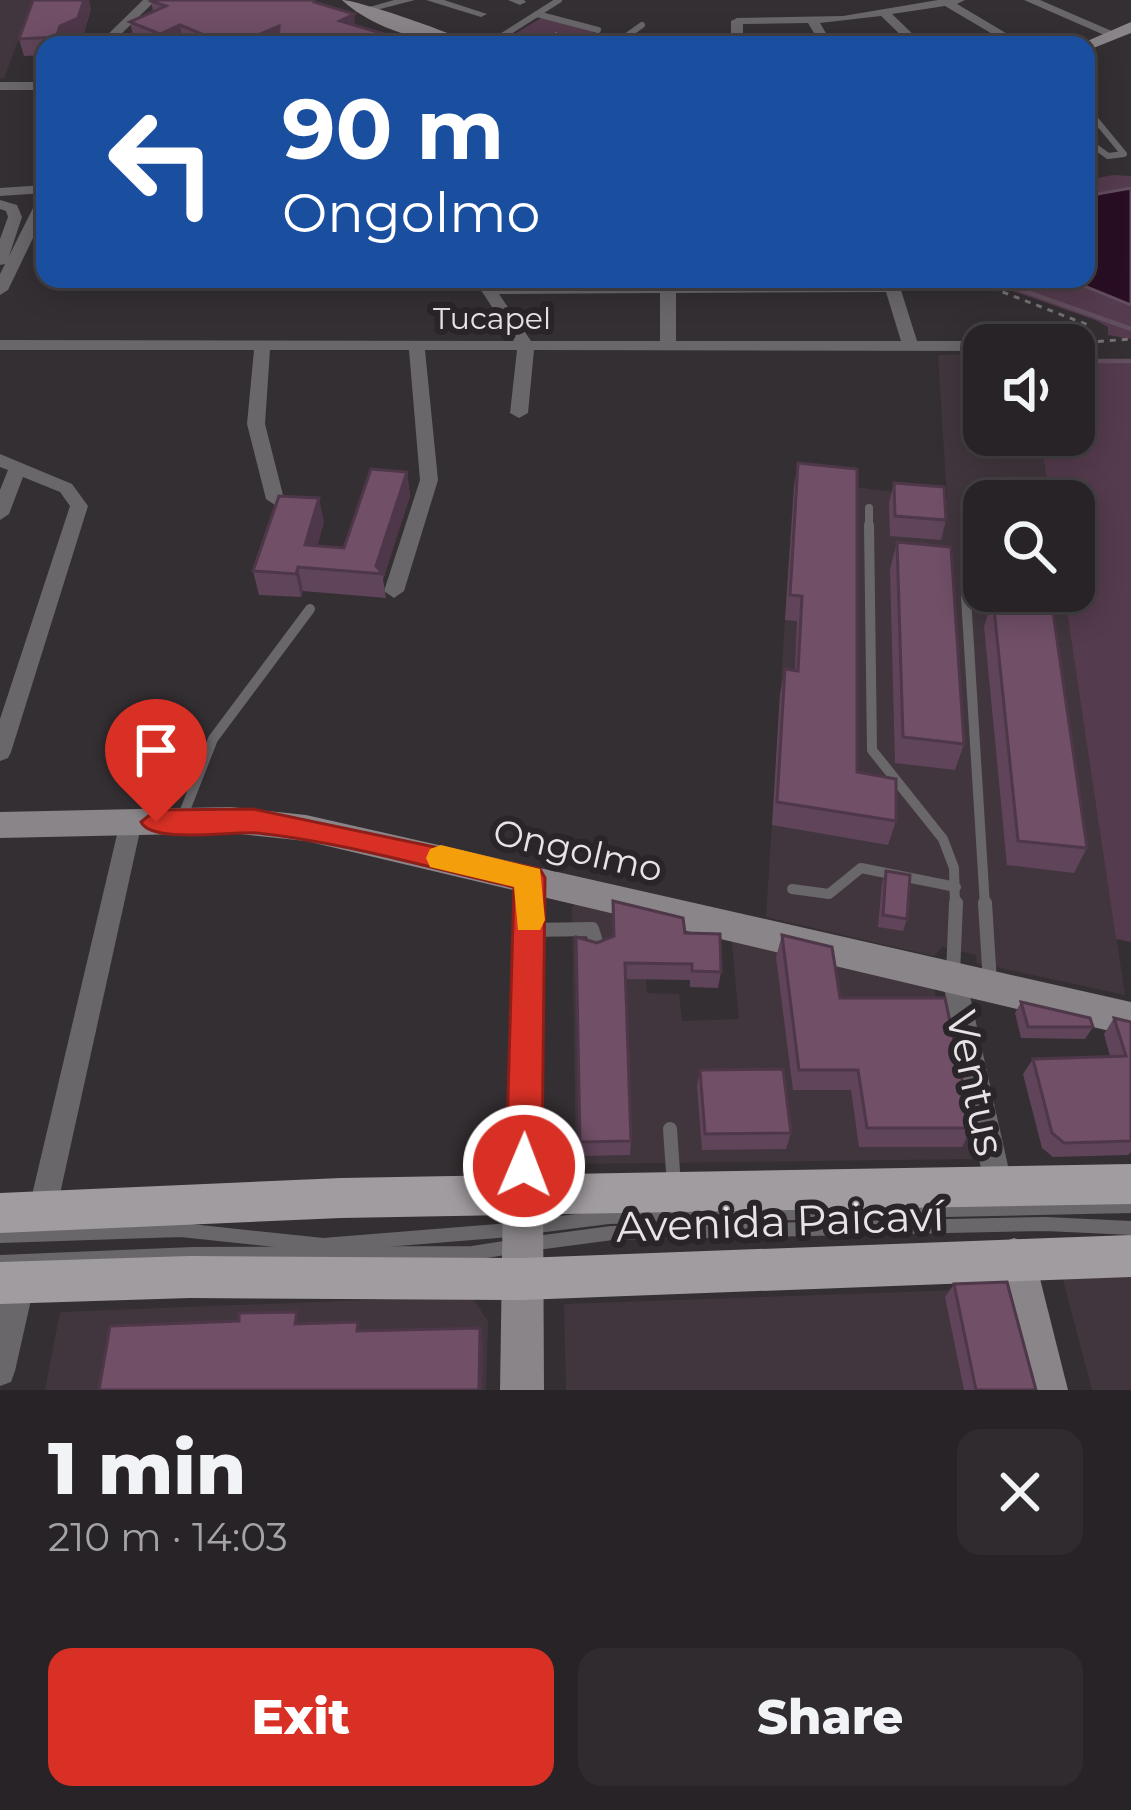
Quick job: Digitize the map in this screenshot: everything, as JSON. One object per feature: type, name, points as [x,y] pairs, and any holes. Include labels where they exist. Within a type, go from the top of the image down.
[{"type":"main road","name":"Avenida Paicaví","points":[[7,1276],[522,1237],[674,1193],[1131,1184]]},
{"type":"main road","name":"Avenida Paicaví","points":[[0,1214],[42,1212],[1014,1259],[1131,1256]]},
{"type":"street","points":[[112,36],[150,0]]},
{"type":"street","points":[[356,6],[409,0]]},
{"type":"street","points":[[432,0],[482,14]]},
{"type":"street","points":[[1030,0],[1123,31]]},
{"type":"street","points":[[737,36],[736,21],[813,21],[954,2],[1006,36]]},
{"type":"street","points":[[356,6],[440,36]]},
{"type":"street","points":[[885,14],[908,36]]},
{"type":"street","points":[[813,21],[821,36]]},
{"type":"street","points":[[1095,42],[1123,31]]},
{"type":"street","points":[[0,86],[36,86]]},
{"type":"street","points":[[0,192],[36,193]]},
{"type":"street","points":[[0,261],[15,217],[6,206]]},
{"type":"street","points":[[0,290],[36,212]]},
{"type":"street","points":[[487,288],[526,346],[519,413]]},
{"type":"street","points":[[668,288],[668,346]]},
{"type":"street","points":[[892,288],[910,346]]},
{"type":"street","name":"Tucapel","points":[[0,345],[963,346]]},
{"type":"street","points":[[394,591],[429,480],[417,346]]},
{"type":"street","points":[[262,347],[256,424],[275,500]]},
{"type":"street","points":[[0,514],[9,463],[71,491],[79,506],[8,706],[0,752]]},
{"type":"street","name":"Ongolmo","points":[[0,825],[253,821],[306,828],[1131,1019]]},
{"type":"street","points":[[42,1212],[130,822]]},
{"type":"street","points":[[522,1390],[530,878]]},
{"type":"street","name":"Ventus","points":[[954,978],[999,1188]]},
{"type":"street","points":[[1014,1259],[1046,1390]]},
{"type":"street","points":[[0,1371],[7,1276]]},
{"type":"lane","points":[[502,36],[559,0]]},
{"type":"lane","points":[[537,14],[598,30]]},
{"type":"lane","points":[[627,36],[642,26]]},
{"type":"lane","points":[[1095,119],[1124,154],[1108,156],[1095,147]]},
{"type":"lane","points":[[869,508],[872,750],[950,851],[956,887],[954,978]]},
{"type":"lane","points":[[181,821],[213,739],[310,609]]},
{"type":"lane","points":[[967,612],[990,986]]},
{"type":"lane","points":[[792,890],[829,894],[861,868],[956,887]]},
{"type":"lane","points":[[529,930],[592,929],[598,948]]},
{"type":"lane","points":[[670,1129],[674,1193]]},
{"type":"lane","points":[[522,1237],[608,1217],[1131,1206]]},
{"type":"lane","points":[[970,1226],[996,1238],[1014,1259]]},
{"type":"lane","points":[[0,1236],[181,1230],[323,1245],[587,1234],[970,1226],[1131,1228]]},
{"type":"path","points":[[992,288],[1083,324]]},
{"type":"path","points":[[1095,342],[1131,339]]},
{"type":"shaded area","points":[[0,0],[34,0],[4,78],[0,78]]},
{"type":"shaded area","points":[[541,18],[594,32],[588,36],[511,36]]},
{"type":"shaded area","points":[[1131,176],[1131,339],[1108,335],[1108,327],[1095,320],[1004,288],[1095,288],[1095,178]]},
{"type":"shaded area","points":[[1131,188],[1131,305],[1089,288],[1095,288],[1095,194]]},
{"type":"shaded area","points":[[963,354],[963,456],[1043,456],[1047,480],[963,480],[963,612],[1067,612],[1125,995],[977,963],[976,955],[942,947],[934,956],[766,917],[794,479],[947,499],[938,355]]},
{"type":"shaded area","points":[[1095,359],[1131,359],[1131,942],[1116,939],[1067,612],[1095,612],[1095,480],[1047,480],[1043,456],[1095,456]]},
{"type":"shaded area","points":[[578,902],[641,914],[647,993],[679,994],[682,1021],[739,1019],[731,933],[934,989],[972,1159],[576,1164],[572,907]]},
{"type":"shaded area","points":[[1131,1273],[1131,1390],[1092,1390],[1062,1276]]},
{"type":"shaded area","points":[[990,1289],[1013,1390],[566,1390],[564,1304]]},
{"type":"shaded area","points":[[471,1296],[488,1321],[486,1390],[45,1390],[60,1312]]},
{"type":"building","points":[[33,0],[84,0],[78,18],[60,26],[56,36],[19,39]]},
{"type":"building","points":[[314,0],[354,14],[340,21],[391,36],[278,36],[279,26],[255,36],[206,36],[180,25],[160,34],[130,22],[166,6],[151,1]]},
{"type":"building","points":[[798,463],[857,469],[857,772],[896,779],[896,821],[777,802],[785,669],[798,671],[802,596],[790,595]]},
{"type":"building","points":[[371,469],[407,472],[376,566],[383,574],[298,567],[296,574],[253,571],[279,496],[319,498],[305,545],[344,548]]},
{"type":"building","points":[[894,483],[944,487],[946,520],[895,516]]},
{"type":"building","points":[[897,542],[951,547],[964,744],[903,737]]},
{"type":"building","points":[[994,612],[1053,612],[1087,848],[1018,841]]},
{"type":"building","points":[[886,871],[910,875],[907,919],[883,915]]},
{"type":"building","points":[[613,901],[683,918],[685,933],[720,934],[721,972],[692,971],[692,964],[625,963],[631,1141],[580,1142],[576,937],[597,943],[614,936]]},
{"type":"building","points":[[782,935],[832,947],[840,998],[945,998],[972,1128],[867,1128],[858,1070],[799,1070]]},
{"type":"building","points":[[1021,1002],[1090,1018],[1093,1027],[1028,1027]]},
{"type":"building","points":[[1114,1018],[1131,1022],[1131,1141],[1064,1143],[1052,1133],[1033,1059],[1126,1056]]},
{"type":"building","points":[[783,1069],[791,1133],[705,1134],[700,1070]]},
{"type":"building","points":[[1007,1282],[1036,1390],[976,1390],[954,1284]]},
{"type":"building","points":[[297,1312],[295,1324],[358,1322],[357,1331],[480,1328],[479,1390],[99,1390],[110,1326],[239,1321],[239,1313]]},
{"type":"waterway","points":[[1015,288],[1131,329]]},
{"type":"waterway","points":[[1095,361],[1131,361]]},
{"type":"slow traffic","points":[[441,858],[530,878],[529,920]]},
{"type":"route","points":[[156,822],[253,821],[306,828],[530,878],[524,1166]]}]
